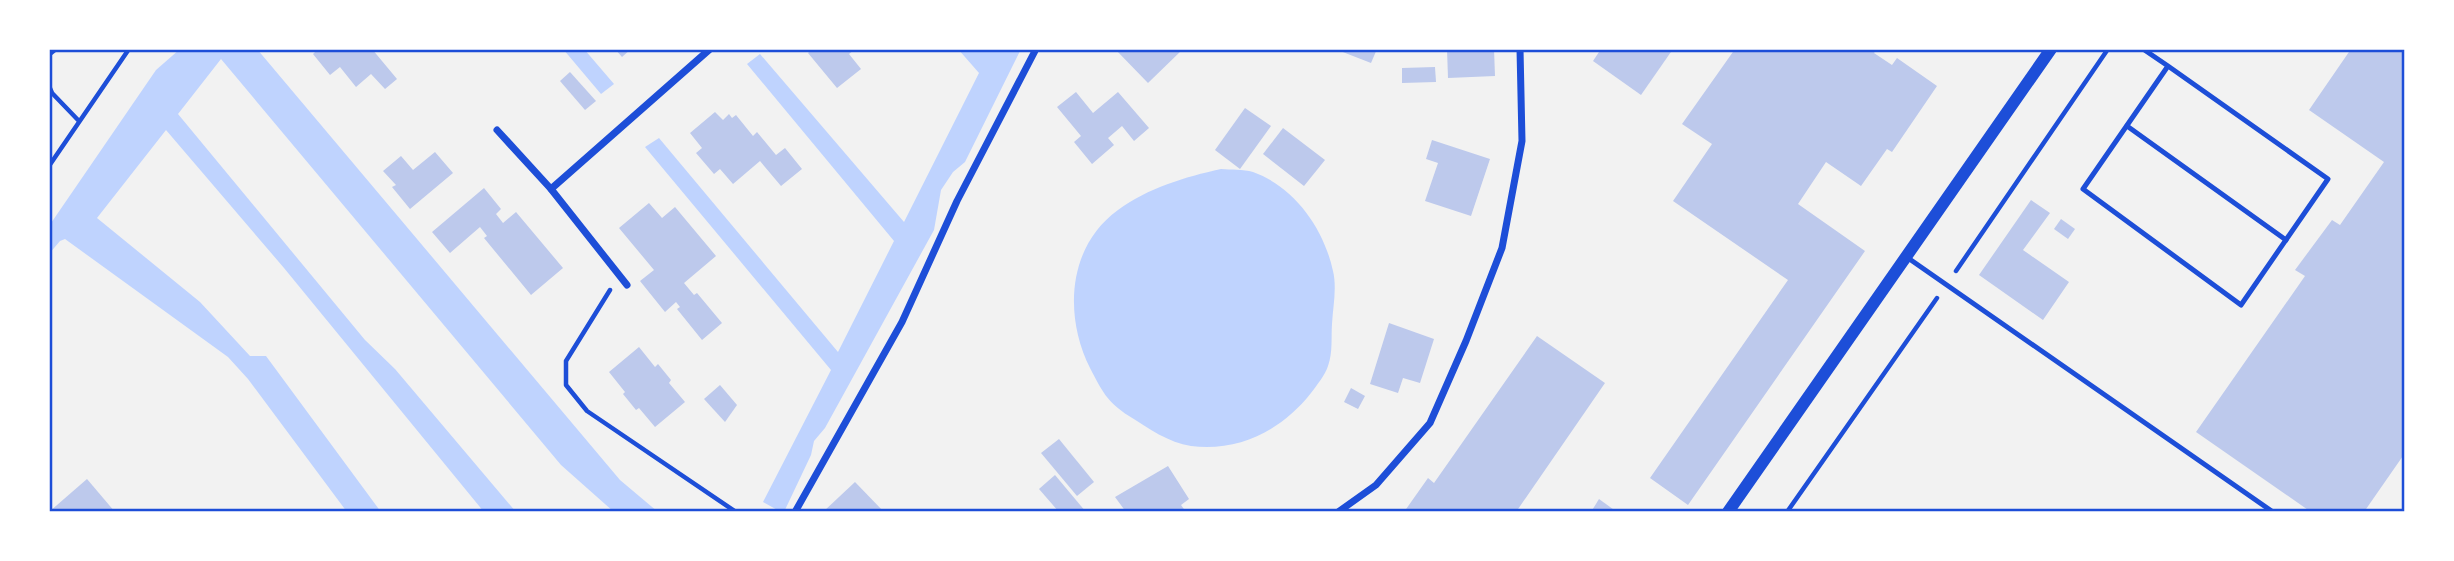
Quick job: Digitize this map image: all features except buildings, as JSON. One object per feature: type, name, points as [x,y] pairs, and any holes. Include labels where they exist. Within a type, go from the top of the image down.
[{"type":"street","points":[[49,53],[54,49]]},
{"type":"street","points":[[551,190],[710,49]]},
{"type":"street","points":[[795,512],[902,322],[957,201],[1036,49]]},
{"type":"street","points":[[1338,512],[1376,485],[1430,423],[1466,341],[1502,248],[1522,141],[1520,49]]},
{"type":"street","points":[[1728,512],[2051,49]]},
{"type":"street","points":[[497,130],[551,190],[627,285]]},
{"type":"lane","points":[[2143,49],[2168,66],[2328,179],[2241,305],[2083,189],[2168,66]]},
{"type":"lane","points":[[2127,126],[2286,240]]},
{"type":"lane","points":[[1906,257],[2273,512]]},
{"type":"path","points":[[49,166],[129,49]]},
{"type":"path","points":[[49,86],[52,93],[78,120]]},
{"type":"path","points":[[618,274],[607,298],[566,361],[566,385],[587,411],[736,512]]},
{"type":"water","points":[[180,49],[257,49],[620,480],[658,512],[614,512],[561,465],[221,59],[178,114],[365,340],[395,369],[516,512],[484,512],[284,268],[166,130],[97,218],[200,302],[250,356],[266,356],[381,512],[347,512],[248,379],[228,357],[65,239],[49,254],[49,226],[156,70]]},
{"type":"water","points":[[563,49],[584,49],[614,84],[601,94]]},
{"type":"water","points":[[958,49],[1021,49],[965,162],[953,172],[941,190],[934,230],[825,428],[814,441],[811,455],[784,512],[781,512],[763,502],[831,370],[645,147],[659,138],[838,352],[894,241],[747,64],[760,54],[904,222],[979,73]]},
{"type":"water","points":[[1221,169],[1249,171],[1268,179],[1294,199],[1315,225],[1329,255],[1334,277],[1330,361],[1313,390],[1287,418],[1273,428],[1242,442],[1209,447],[1191,446],[1175,442],[1151,430],[1115,406],[1106,395],[1090,368],[1076,327],[1075,283],[1088,243],[1101,225],[1118,210],[1167,184]]}]
